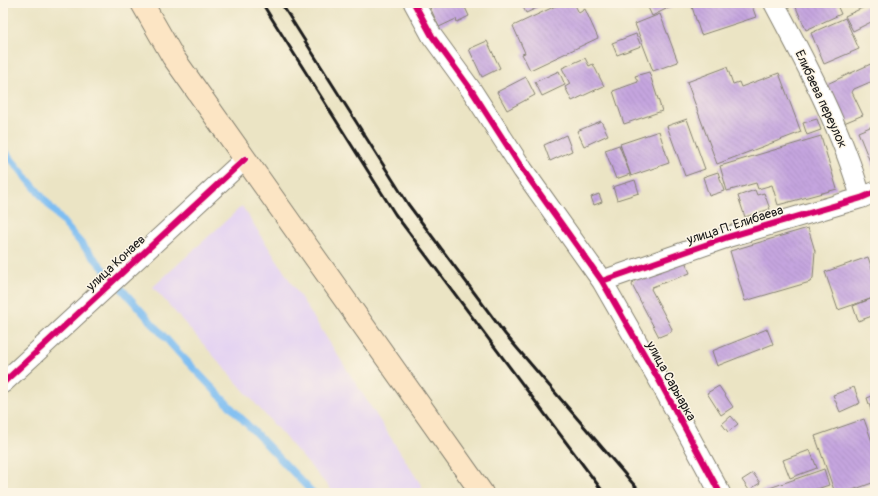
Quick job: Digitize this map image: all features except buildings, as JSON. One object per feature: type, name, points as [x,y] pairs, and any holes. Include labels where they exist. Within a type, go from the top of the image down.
[{"type":"main road","points":[[142,3],[173,57],[482,493]]},
{"type":"street","name":"улица Сарыарка","points":[[414,3],[432,36],[472,91],[523,170],[602,281],[660,382],[720,493]]},
{"type":"street","name":"Елибаева переулок","points":[[774,3],[801,53],[853,167],[868,195]]},
{"type":"street","name":"улица Конаев","points":[[3,383],[245,159]]},
{"type":"street","name":"улица П. Елибаева","points":[[602,281],[728,237],[868,195]]},
{"type":"shaded area","points":[[242,206],[423,488],[415,493],[334,493],[153,287]]},
{"type":"waterway","points":[[3,149],[72,233],[177,351],[313,493]]},
{"type":"railway","points":[[262,3],[395,214],[604,493]]},
{"type":"railway","points":[[281,3],[408,204],[505,334],[641,493]]},
{"type":"cycle path","points":[[414,3],[432,36],[472,91],[523,170],[602,281],[660,382],[720,493]]},
{"type":"cycle path","points":[[3,383],[245,159]]},
{"type":"cycle path","points":[[602,281],[728,237],[861,198],[875,192]]}]
